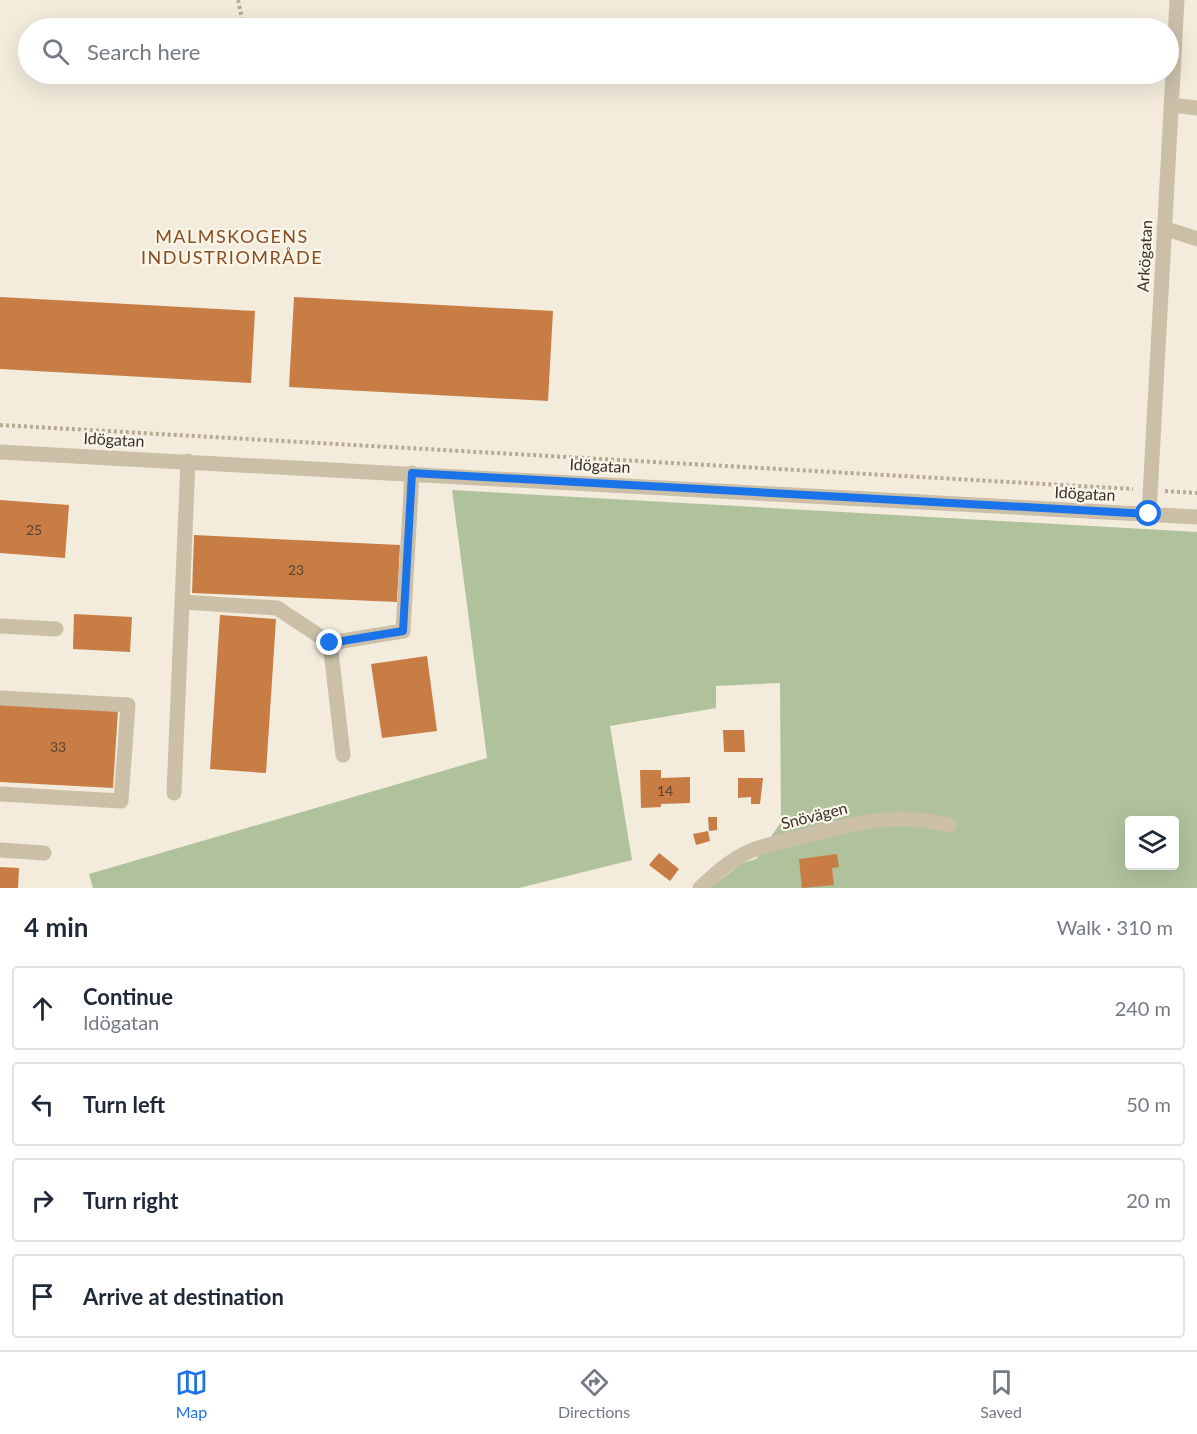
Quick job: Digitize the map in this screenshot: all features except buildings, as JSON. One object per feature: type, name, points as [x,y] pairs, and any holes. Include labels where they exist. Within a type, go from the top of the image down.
[{"type":"street","name":"Arkögatan","points":[[1176,18],[1177,0]]},
{"type":"street","name":"Arkögatan","points":[[1149,514],[1172,84]]},
{"type":"street","points":[[1171,105],[1197,108]]},
{"type":"street","points":[[1164,228],[1197,239]]},
{"type":"street","name":"Idögatan","points":[[0,452],[1197,517]]},
{"type":"street","points":[[174,793],[188,461]]},
{"type":"street","points":[[182,602],[277,608],[330,643],[403,631],[412,473]]},
{"type":"street","points":[[0,626],[56,629]]},
{"type":"street","points":[[330,643],[343,754]]},
{"type":"street","points":[[0,698],[128,705],[121,801],[0,794]]},
{"type":"street","name":"Snövägen","points":[[700,888],[717,872],[746,853],[791,839],[874,819],[904,817],[949,825]]},
{"type":"street","points":[[0,850],[44,854]]},
{"type":"path","points":[[237,0],[242,18]]},
{"type":"path","points":[[0,425],[1197,493]]},
{"type":"green space","points":[[452,490],[1197,532],[1197,888],[710,888],[742,863],[756,859],[781,822],[780,683],[716,686],[716,708],[610,726],[632,860],[519,888],[93,888],[89,874],[487,758]]},
{"type":"district","name":"MALMSKOGENS INDUSTRIOMRÅDE","points":[[232,246]]},
{"type":"route","points":[[330,643],[403,631],[412,473],[1149,514]]}]
